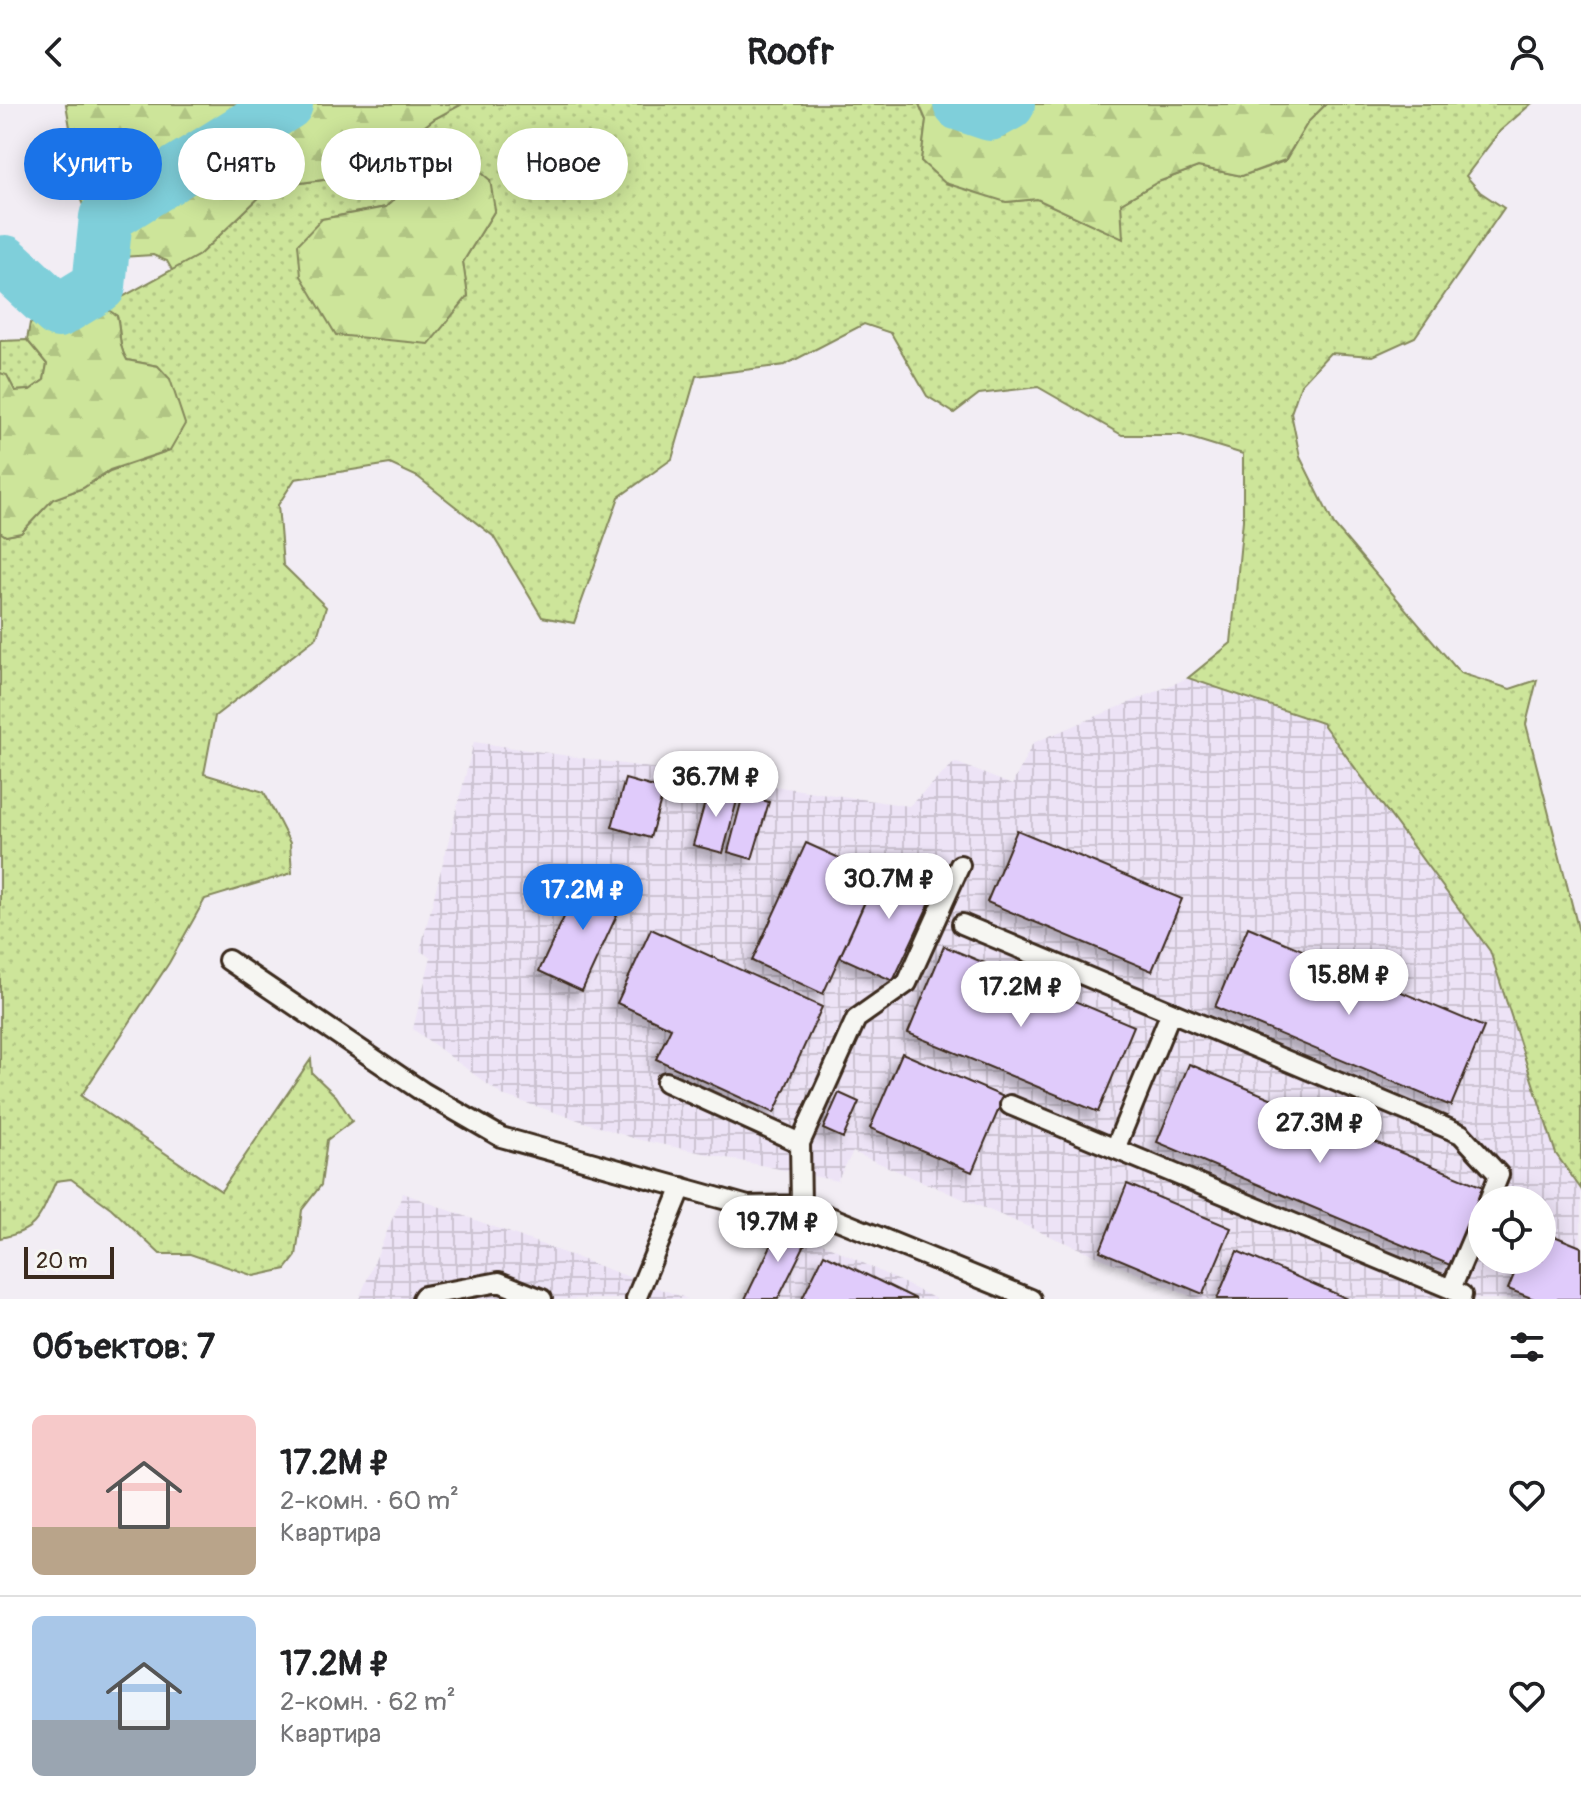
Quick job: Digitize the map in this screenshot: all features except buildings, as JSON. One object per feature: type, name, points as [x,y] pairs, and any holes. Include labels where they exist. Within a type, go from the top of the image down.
[{"type":"lane","points":[[801,1205],[800,1143],[856,1019],[907,983],[960,865]]},
{"type":"lane","points":[[962,924],[1461,1134],[1499,1175],[1495,1186]]},
{"type":"lane","points":[[228,960],[423,1092],[501,1137],[748,1206],[801,1205],[1000,1292],[1031,1299]]},
{"type":"lane","points":[[1115,1149],[1171,1012]]},
{"type":"lane","points":[[666,1082],[800,1143]]},
{"type":"lane","points":[[1010,1105],[1456,1294],[1468,1258]]},
{"type":"lane","points":[[636,1299],[682,1187]]},
{"type":"lane","points":[[422,1299],[424,1296],[499,1282],[542,1299]]},
{"type":"shaded area","points":[[1188,678],[1322,723],[1490,951],[1556,1154],[1581,1189],[1581,1299],[1197,1299],[853,1152],[837,1181],[636,1139],[502,1095],[413,1029],[431,957],[420,951],[474,742],[909,806],[955,762],[1012,785],[1033,743]]},
{"type":"shaded area","points":[[403,1193],[688,1299],[359,1299]]},
{"type":"shaded area","points":[[782,1223],[936,1299],[745,1299]]},
{"type":"green space","points":[[66,104],[462,104],[422,128],[321,128],[321,180],[305,182],[305,128],[178,128],[178,200],[256,200],[199,255],[172,270],[167,261],[153,255],[121,257],[106,251],[96,239],[81,200],[162,200],[162,128],[70,128]]},
{"type":"green space","points":[[462,104],[919,104],[926,120],[921,161],[1006,202],[1037,199],[1122,238],[1121,203],[1158,182],[1198,167],[1242,176],[1285,161],[1308,122],[1326,104],[1531,104],[1500,131],[1466,176],[1480,192],[1504,208],[1415,337],[1373,356],[1330,353],[1301,384],[1291,413],[1300,457],[1334,525],[1460,673],[1510,689],[1537,680],[1526,724],[1581,940],[1581,1189],[1556,1154],[1490,951],[1322,723],[1188,678],[1231,643],[1243,520],[1243,454],[1181,435],[1122,435],[1038,387],[979,394],[954,413],[927,396],[891,333],[864,324],[785,365],[696,376],[672,459],[619,497],[574,623],[542,617],[493,536],[418,477],[390,464],[295,479],[278,505],[283,565],[326,607],[317,637],[215,716],[204,774],[264,792],[290,843],[292,873],[205,899],[169,963],[81,1096],[221,1191],[311,1059],[312,1073],[336,1096],[352,1121],[327,1140],[321,1185],[302,1210],[296,1256],[286,1269],[254,1276],[190,1254],[160,1254],[111,1208],[71,1179],[56,1181],[42,1212],[31,1226],[0,1238],[0,532],[6,536],[21,533],[53,499],[83,488],[110,471],[170,450],[158,366],[127,360],[117,316],[104,307],[199,255],[256,200],[305,200],[305,182],[321,180],[321,200],[394,200],[386,207],[322,219],[468,296],[463,262],[495,210],[481,200],[481,128],[422,128]]},
{"type":"green space","points":[[919,104],[1326,104],[1308,122],[1285,160],[1242,176],[1198,167],[1158,182],[1121,203],[1123,239],[1037,199],[1006,202],[945,183],[921,161],[926,120]]},
{"type":"green space","points":[[481,172],[490,180],[495,210],[463,262],[468,296],[429,344],[336,335],[301,276],[298,244],[322,219],[386,207],[394,200],[481,200]]},
{"type":"green space","points":[[104,307],[117,316],[127,360],[158,366],[170,379],[185,424],[170,450],[110,470],[83,488],[53,499],[21,533],[6,536],[0,532],[0,373],[7,375],[15,391],[30,390],[44,380],[47,364],[27,340],[30,323],[60,325],[88,309]]},
{"type":"green space","points":[[27,340],[47,364],[44,380],[30,390],[15,391],[7,376],[0,373],[0,341]]},
{"type":"waterway","points":[[0,263],[5,262],[58,311],[99,286],[106,217],[286,104]]},
{"type":"waterway","points":[[960,104],[990,114],[1008,104]]}]
